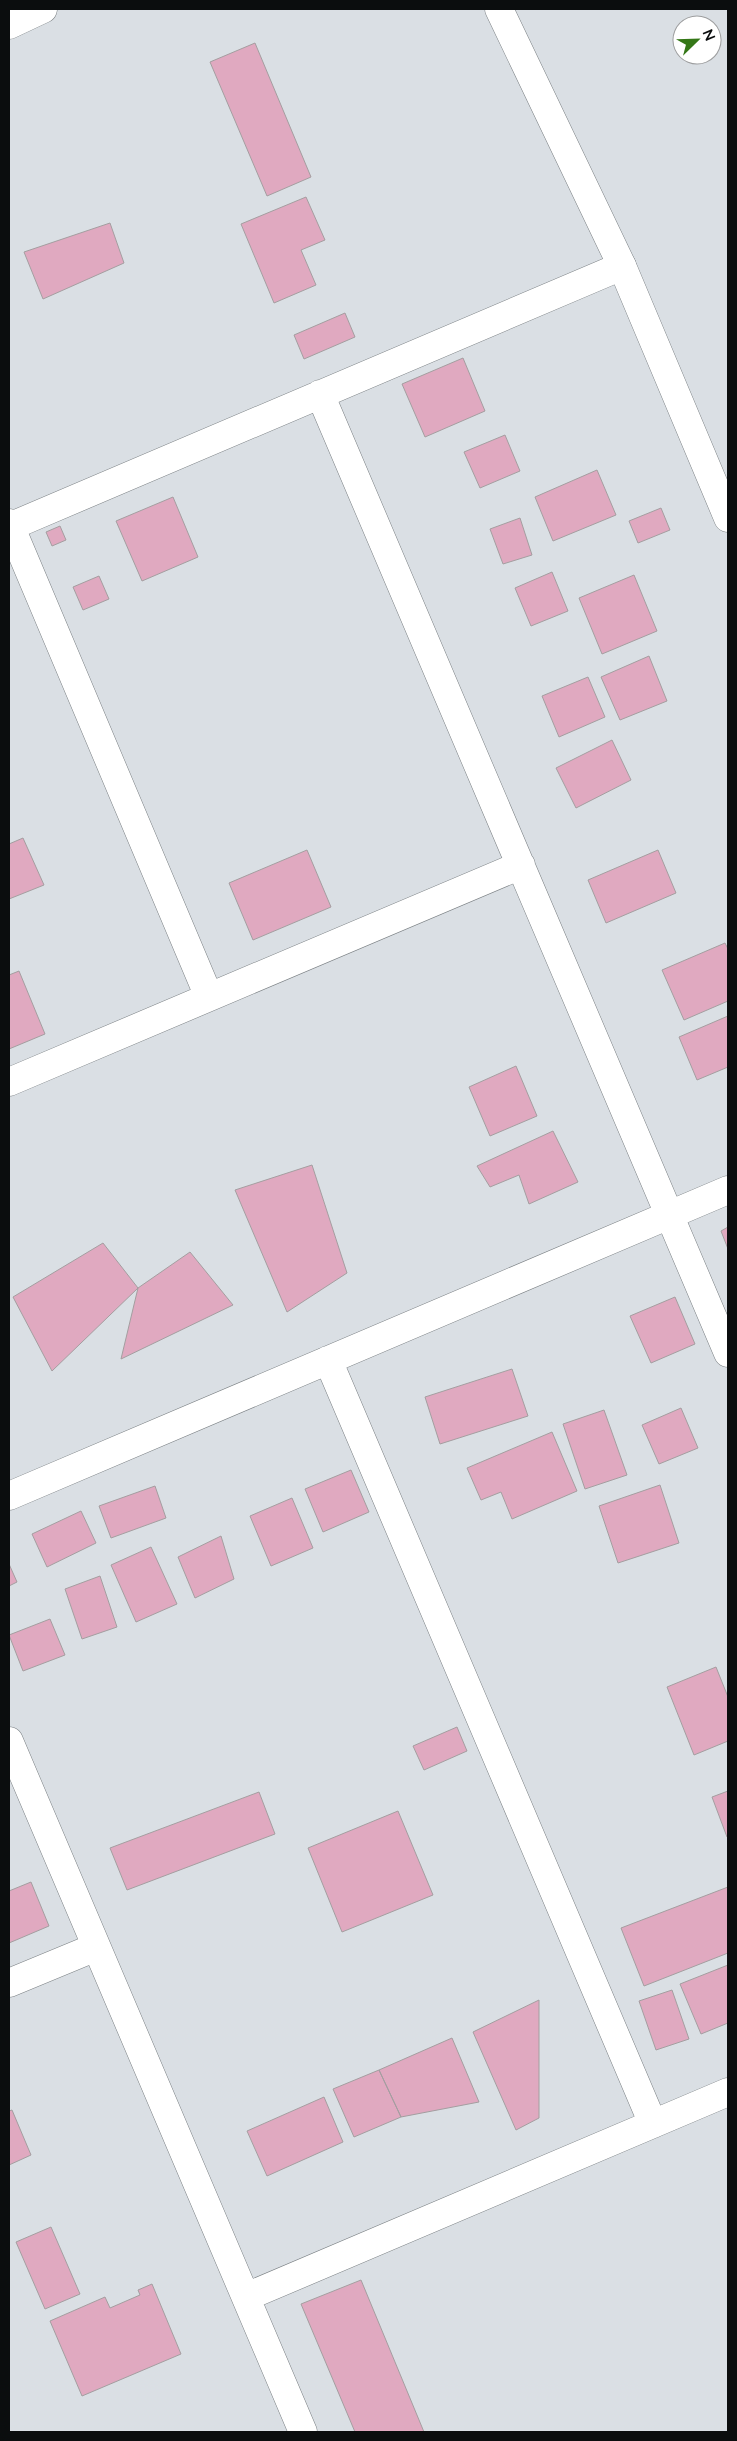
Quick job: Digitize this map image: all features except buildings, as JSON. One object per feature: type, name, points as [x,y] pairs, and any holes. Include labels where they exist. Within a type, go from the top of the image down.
[{"type":"street","points":[[9,25],[43,9]]},
{"type":"street","points":[[499,9],[622,266],[728,518]]},
{"type":"street","points":[[209,997],[9,525],[622,266]]},
{"type":"street","points":[[320,394],[728,1354]]},
{"type":"street","points":[[9,1082],[521,865]]},
{"type":"street","points":[[9,1496],[728,1190]]},
{"type":"street","points":[[328,1360],[653,2124]]},
{"type":"street","points":[[9,1741],[303,2432]]},
{"type":"street","points":[[9,1983],[96,1947]]},
{"type":"street","points":[[246,2297],[728,2092]]}]
